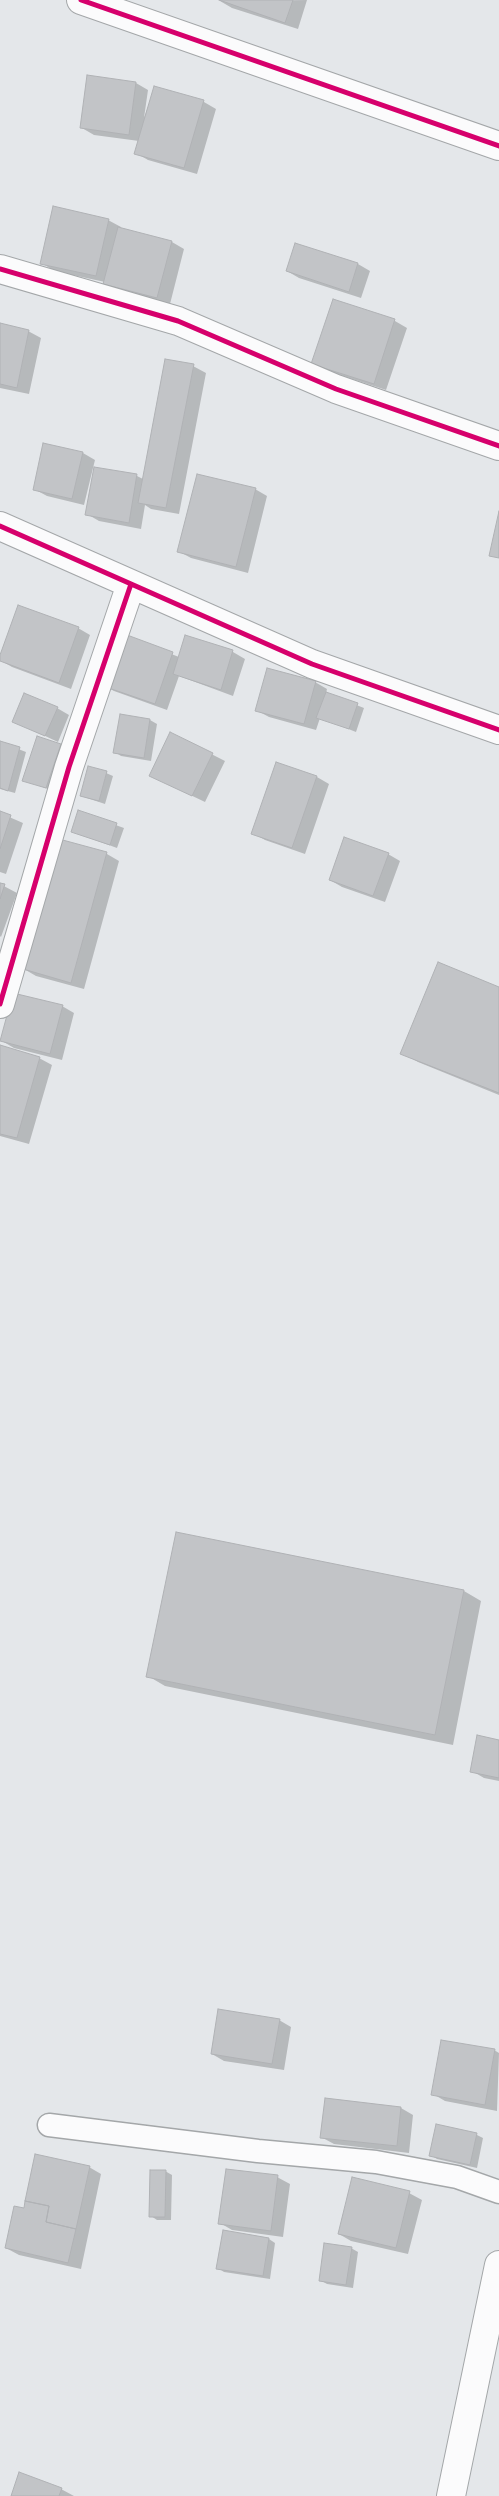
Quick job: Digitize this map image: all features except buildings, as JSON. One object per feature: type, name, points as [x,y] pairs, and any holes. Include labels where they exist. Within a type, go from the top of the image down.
[{"type":"street","points":[[81,0],[499,146]]},
{"type":"street","points":[[0,269],[178,321],[336,389],[499,446]]},
{"type":"street","points":[[0,526],[312,664],[499,730]]},
{"type":"street","points":[[0,1004],[69,767],[131,584]]},
{"type":"street","points":[[451,2496],[499,2265]]},
{"type":"lane","points":[[49,2125],[258,2151],[376,2162],[456,2177],[499,2192]]},
{"type":"cycle path","points":[[81,0],[499,146]]},
{"type":"cycle path","points":[[0,269],[178,321],[336,389],[499,446]]},
{"type":"cycle path","points":[[0,526],[312,664],[499,730]]},
{"type":"cycle path","points":[[0,1004],[69,767],[131,584]]}]
